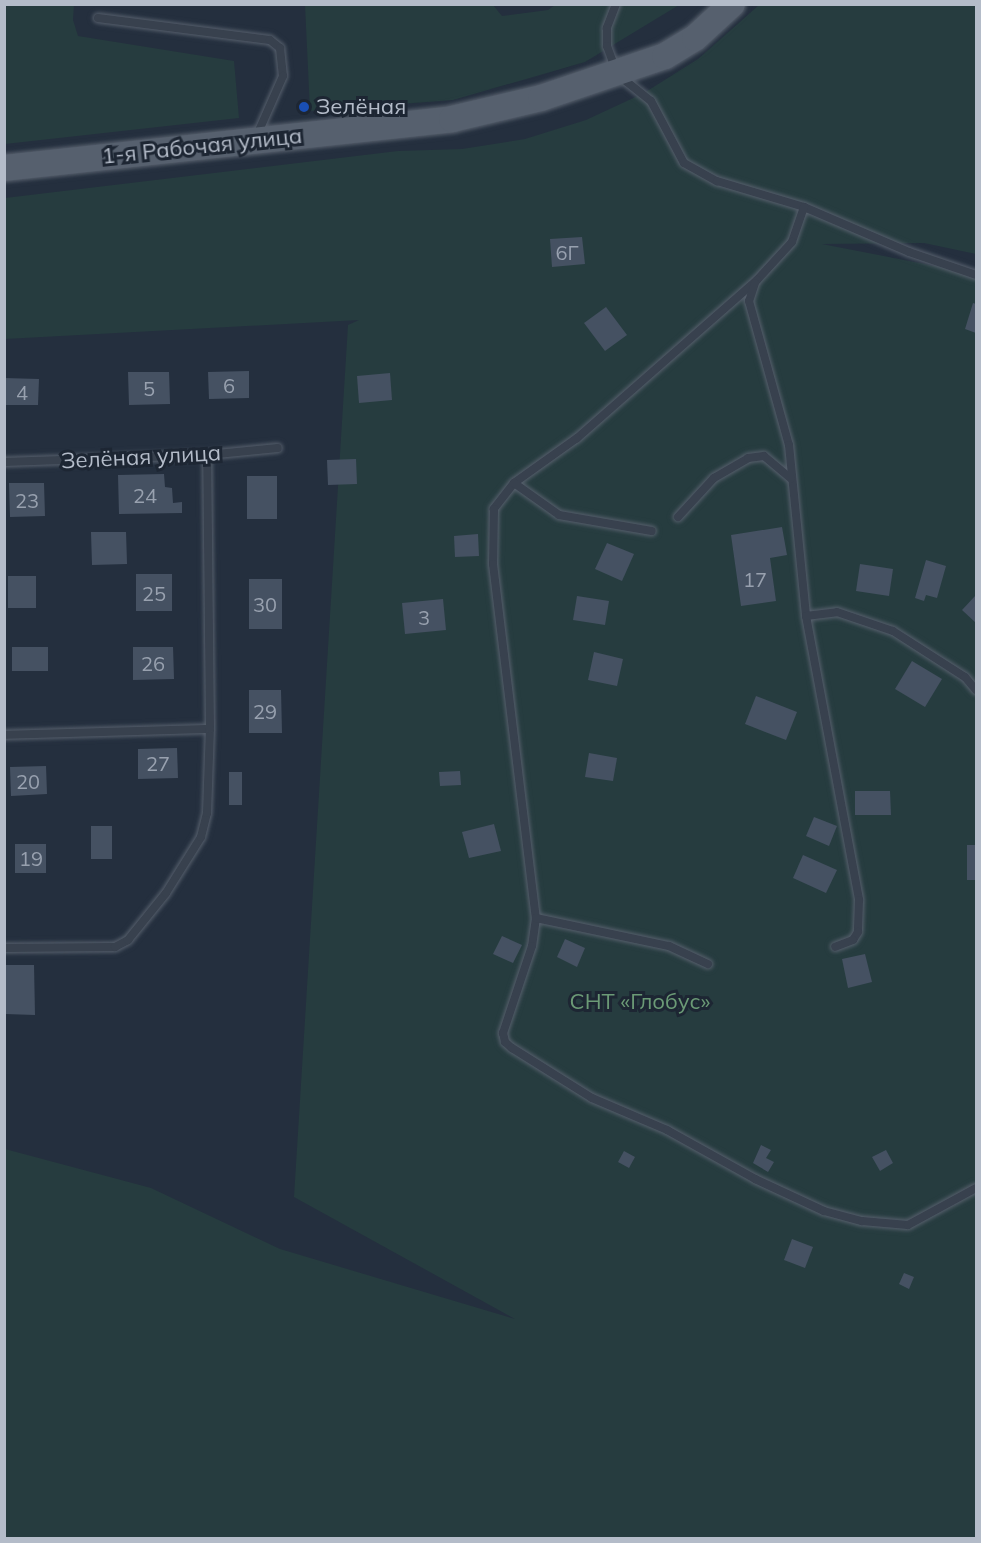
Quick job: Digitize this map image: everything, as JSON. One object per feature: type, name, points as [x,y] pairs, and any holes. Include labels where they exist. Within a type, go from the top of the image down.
[{"type":"main road","name":"1-я Рабочая улица","points":[[4,168],[452,119],[541,98],[617,74],[685,44],[732,4]]},
{"type":"lane","points":[[616,4],[607,28],[607,46],[617,74],[651,101],[684,163],[717,182],[804,207],[909,252],[976,275]]},
{"type":"lane","points":[[98,18],[270,40],[280,48],[283,76],[254,140]]},
{"type":"lane","points":[[804,207],[792,242],[757,279],[577,438],[514,483],[494,509],[493,564],[536,918],[532,946],[503,1024],[505,1042],[582,1091],[667,1130],[754,1179],[840,1215],[908,1225],[976,1188]]},
{"type":"lane","points":[[757,279],[749,301],[785,428],[806,616],[859,900],[858,932],[853,940],[835,947]]},
{"type":"lane","name":"Зелёная улица","points":[[4,462],[207,455],[278,448]]},
{"type":"lane","points":[[4,948],[116,947],[129,940],[178,875],[201,837],[207,813],[210,729],[207,455]]},
{"type":"lane","points":[[678,518],[714,478],[748,458],[764,456],[791,479]]},
{"type":"lane","points":[[514,483],[559,515],[652,531]]},
{"type":"lane","points":[[806,616],[837,612],[894,631],[965,677],[976,690]]},
{"type":"lane","points":[[4,735],[210,729]]},
{"type":"lane","points":[[536,918],[669,945],[708,964]]},
{"type":"green space","points":[[4,5],[74,5],[73,20],[78,36],[234,61],[239,118],[5,144]]},
{"type":"green space","points":[[305,5],[493,5],[502,16],[548,10],[555,5],[679,5],[585,62],[453,100],[310,111]]},
{"type":"green space","name":"СНТ «Глобус»","points":[[759,5],[976,5],[976,254],[924,243],[822,244],[976,274],[976,1538],[5,1538],[5,1149],[151,1188],[280,1249],[515,1319],[294,1197],[348,325],[359,320],[5,339],[5,198],[398,151],[462,149],[525,139],[586,120],[644,93],[698,59]]},
{"type":"building","points":[[582,237],[585,264],[552,267],[550,239]]},
{"type":"building","points":[[973,303],[976,304],[976,333],[965,329]]},
{"type":"building","points":[[606,307],[627,335],[605,351],[584,323]]},
{"type":"building","points":[[249,371],[249,398],[209,399],[208,372]]},
{"type":"building","points":[[128,372],[169,372],[170,404],[129,405]]},
{"type":"building","points":[[390,373],[392,400],[359,403],[357,376]]},
{"type":"building","points":[[4,378],[39,379],[38,405],[4,405]]},
{"type":"building","points":[[356,459],[357,484],[328,485],[327,460]]},
{"type":"building","points":[[164,474],[165,487],[172,488],[173,503],[182,502],[182,513],[119,514],[118,475]]},
{"type":"building","points":[[247,476],[277,476],[277,519],[247,519]]},
{"type":"building","points":[[9,483],[44,483],[45,516],[10,517]]},
{"type":"building","points":[[782,527],[787,555],[770,558],[776,601],[741,606],[731,535]]},
{"type":"building","points":[[91,532],[126,532],[127,564],[92,565]]},
{"type":"building","points":[[478,534],[479,556],[455,557],[454,536]]},
{"type":"building","points":[[607,543],[634,554],[622,581],[595,569]]},
{"type":"building","points":[[926,560],[946,566],[937,598],[926,595],[924,601],[915,598]]},
{"type":"building","points":[[860,564],[893,569],[889,596],[856,591]]},
{"type":"building","points":[[136,574],[172,574],[172,611],[136,611]]},
{"type":"building","points":[[8,576],[36,576],[36,608],[8,608]]},
{"type":"building","points":[[249,579],[282,579],[282,629],[249,629]]},
{"type":"building","points":[[976,595],[976,623],[962,610]]},
{"type":"building","points":[[577,596],[609,601],[605,625],[573,620]]},
{"type":"building","points":[[443,599],[446,630],[405,634],[402,603]]},
{"type":"building","points":[[12,647],[48,647],[48,671],[12,671]]},
{"type":"building","points":[[133,647],[173,647],[174,679],[133,680]]},
{"type":"building","points":[[594,652],[623,659],[617,686],[588,680]]},
{"type":"building","points":[[912,661],[942,679],[925,707],[895,689]]},
{"type":"building","points":[[249,690],[281,690],[282,733],[249,733]]},
{"type":"building","points":[[756,696],[797,712],[786,740],[745,724]]},
{"type":"building","points":[[177,748],[178,778],[138,779],[138,749]]},
{"type":"building","points":[[589,753],[617,758],[613,781],[585,777]]},
{"type":"building","points":[[46,766],[47,794],[11,796],[10,767]]},
{"type":"building","points":[[460,771],[461,785],[440,786],[439,772]]},
{"type":"building","points":[[229,772],[242,772],[242,805],[229,805]]},
{"type":"building","points":[[855,791],[890,791],[891,815],[855,815]]},
{"type":"building","points":[[814,817],[837,826],[829,846],[806,836]]},
{"type":"building","points":[[494,824],[501,851],[469,858],[462,832]]},
{"type":"building","points":[[91,826],[112,826],[112,859],[91,859]]},
{"type":"building","points":[[15,844],[46,844],[46,873],[15,873]]},
{"type":"building","points":[[967,845],[976,845],[976,880],[967,880]]},
{"type":"building","points":[[803,855],[837,870],[826,893],[793,878]]},
{"type":"building","points":[[502,936],[522,945],[513,963],[493,954]]},
{"type":"building","points":[[565,939],[585,948],[577,967],[557,957]]},
{"type":"building","points":[[865,954],[872,982],[848,988],[842,959]]},
{"type":"building","points":[[6,965],[34,965],[35,1015],[5,1014]]},
{"type":"building","points":[[761,1145],[771,1150],[766,1158],[774,1162],[768,1172],[753,1163]]},
{"type":"building","points":[[886,1150],[893,1163],[880,1171],[872,1157]]},
{"type":"building","points":[[624,1151],[635,1157],[629,1168],[618,1162]]},
{"type":"building","points":[[792,1239],[813,1247],[805,1268],[784,1260]]},
{"type":"building","points":[[904,1273],[914,1277],[909,1289],[899,1284]]},
{"type":"place","name":"Зелёная","points":[[304,107]]}]
